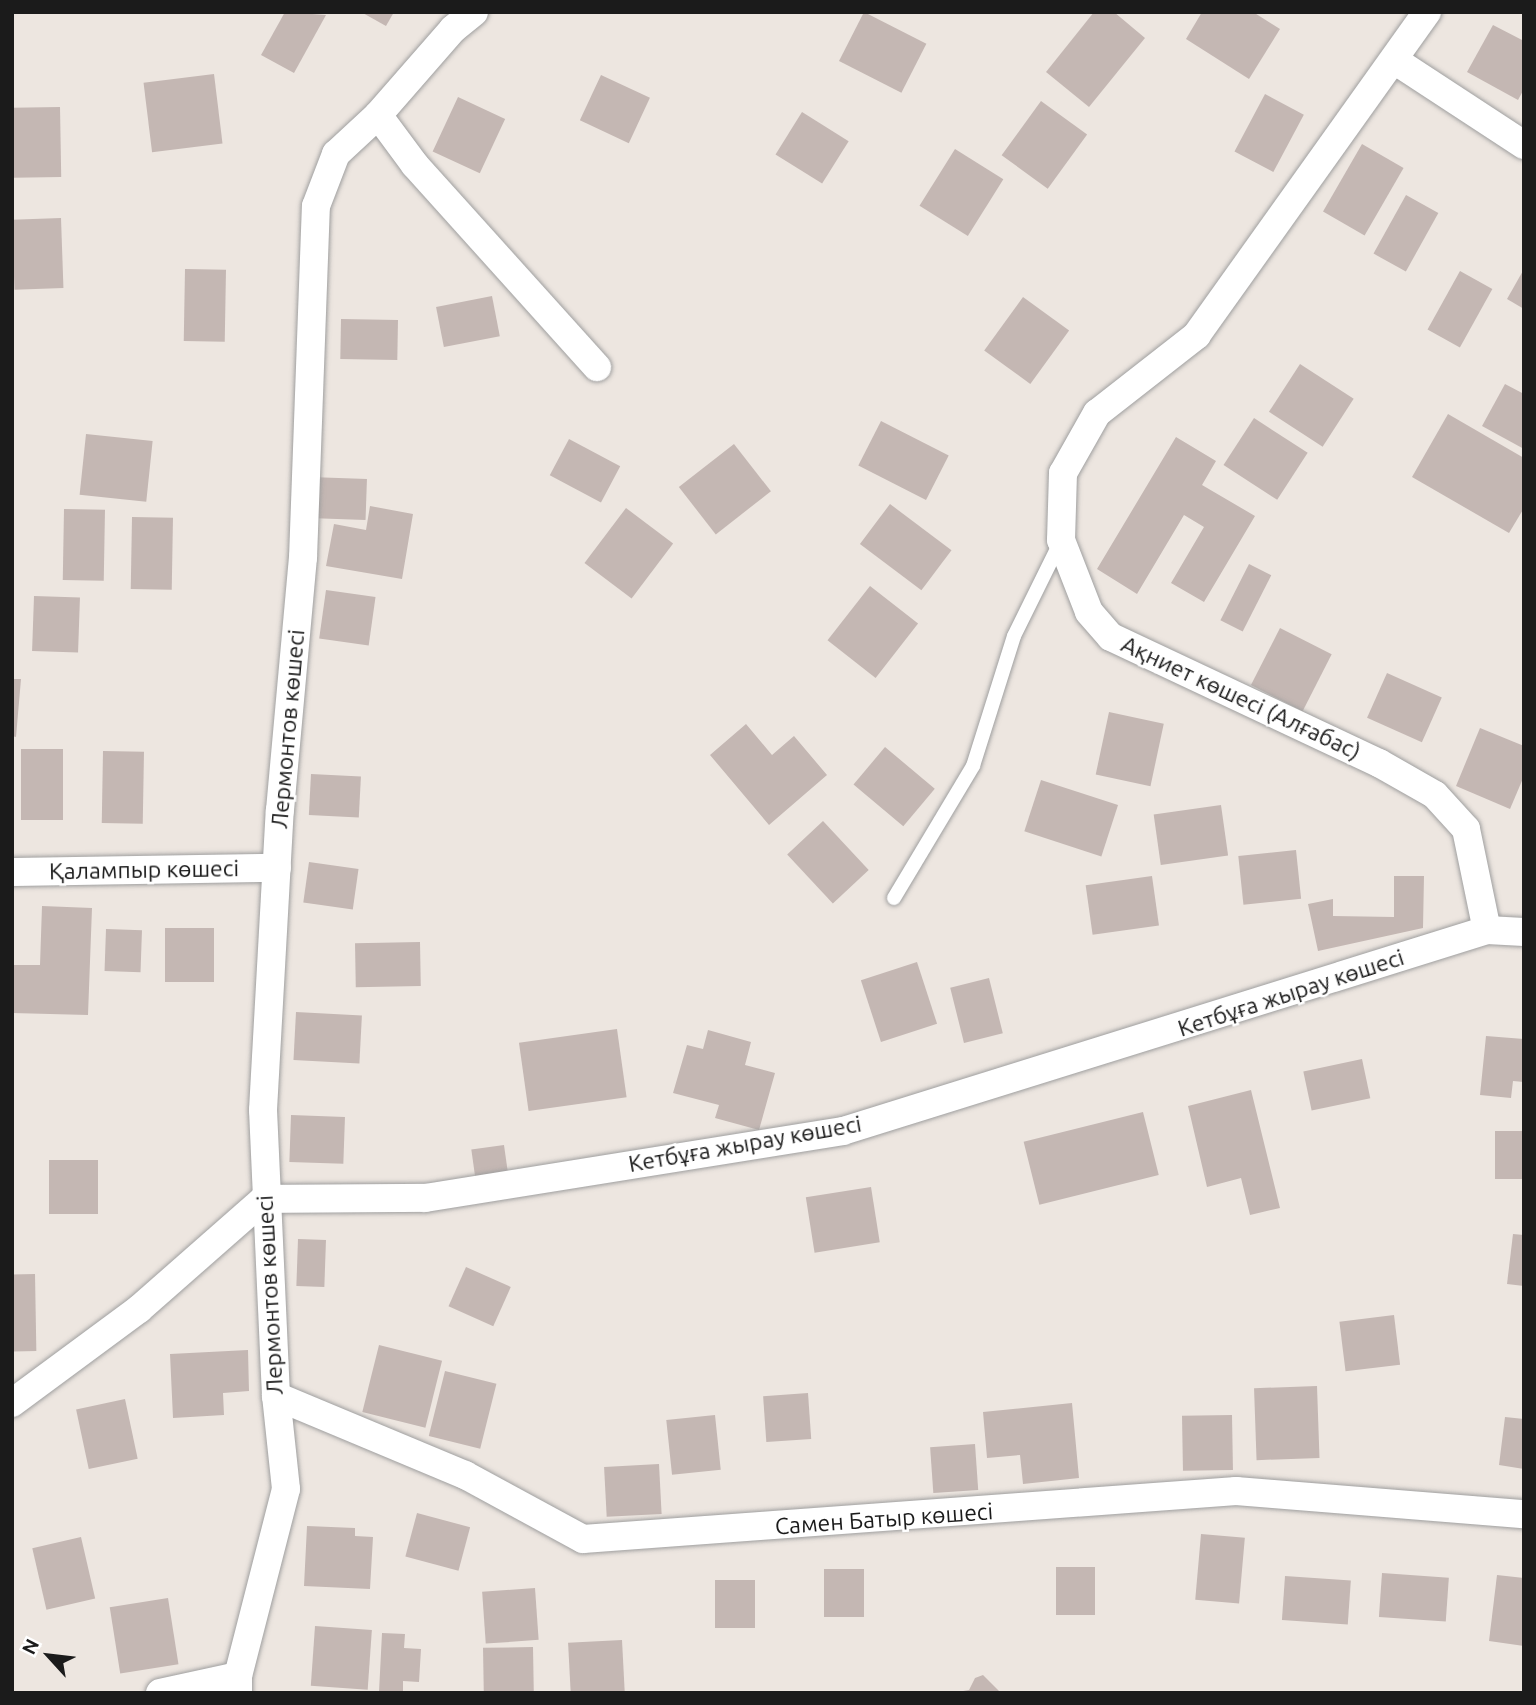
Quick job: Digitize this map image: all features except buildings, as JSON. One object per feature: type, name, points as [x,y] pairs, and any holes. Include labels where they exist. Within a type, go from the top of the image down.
[{"type":"street","name":"Лермонтов көшесі","points":[[238,1684],[286,1489],[276,1396],[264,1199],[263,1110],[276,868],[303,558],[316,206],[336,154],[378,115],[453,29],[474,12]]},
{"type":"street","name":"Ақниет көшесі (Алғабас)","points":[[1427,12],[1197,335],[1097,413],[1063,473],[1061,540],[1089,612],[1111,637],[1378,763],[1435,795],[1466,829],[1487,930]]},
{"type":"street","points":[[1394,60],[1524,145]]},
{"type":"street","points":[[378,115],[415,165],[597,367]]},
{"type":"street","name":"Қалампыр көшесі","points":[[12,872],[276,868]]},
{"type":"street","name":"Кетбұға жырау көшесі","points":[[264,1199],[425,1198],[843,1130],[1487,930],[1524,932]]},
{"type":"street","points":[[12,1403],[139,1309],[264,1199]]},
{"type":"street","name":"Самен Батыр көшесі","points":[[276,1396],[466,1475],[583,1539],[1236,1491],[1524,1514]]},
{"type":"street","points":[[160,1693],[238,1684]]},
{"type":"lane","points":[[894,898],[973,766],[1014,636],[1061,540]]}]
